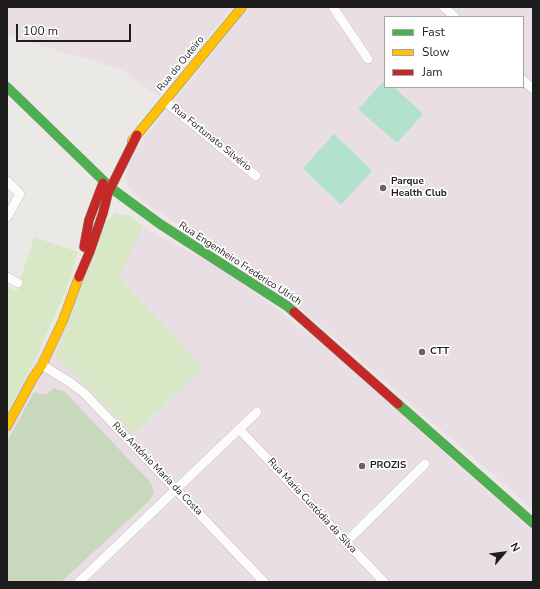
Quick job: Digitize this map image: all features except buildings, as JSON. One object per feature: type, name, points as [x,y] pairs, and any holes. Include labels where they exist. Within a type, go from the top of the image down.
[{"type":"main road","name":"Rua do Outeiro","points":[[80,274],[89,220],[103,181],[128,145],[242,7]]},
{"type":"main road","name":"Rua Engenheiro Frederico Ulrich","points":[[7,87],[111,188],[121,203],[160,224],[287,306],[533,523]]},
{"type":"main road","name":"Rua do Outeiro","points":[[80,274],[90,252],[108,193],[126,160],[137,135]]},
{"type":"main road","points":[[103,213],[121,203]]},
{"type":"main road","points":[[7,426],[42,365],[64,320],[80,274]]},
{"type":"street","points":[[333,7],[368,59]]},
{"type":"street","points":[[444,7],[454,16]]},
{"type":"street","points":[[524,81],[533,90]]},
{"type":"street","name":"Rua Fortunato Silvério","points":[[165,101],[256,176]]},
{"type":"street","points":[[7,181],[20,194],[7,217]]},
{"type":"street","points":[[7,277],[18,283]]},
{"type":"street","name":"Rua António Maria da Costa","points":[[42,365],[84,393],[264,582]]},
{"type":"street","points":[[79,582],[240,430],[257,412]]},
{"type":"street","name":"Rua Maria Custódia da Silva","points":[[240,430],[384,582]]},
{"type":"street","points":[[346,542],[425,464]]},
{"type":"shaded area","points":[[7,7],[233,7],[159,96],[120,69],[7,35]]},
{"type":"shaded area","points":[[249,7],[533,7],[533,509],[293,302],[138,198],[127,186],[126,175],[131,160],[142,141]]},
{"type":"shaded area","points":[[114,211],[219,268],[265,300],[332,353],[533,532],[533,582],[7,582],[7,412],[85,271]]},
{"type":"green space","points":[[384,81],[384,88],[395,88],[423,114],[397,143],[358,109]]},
{"type":"green space","points":[[334,134],[372,171],[341,205],[303,168]]},
{"type":"green space","points":[[115,214],[130,216],[143,226],[119,278],[203,367],[134,434],[56,355],[104,223]]},
{"type":"green space","points":[[34,237],[78,252],[69,283],[36,358],[7,412],[7,287],[17,291]]},
{"type":"green space","points":[[54,388],[65,392],[151,483],[154,493],[150,500],[61,582],[7,582],[7,442],[34,392],[46,395]]},
{"type":"traffic: fast","points":[[7,87],[111,188],[160,224],[294,312]]},
{"type":"traffic: fast","points":[[398,404],[533,523]]},
{"type":"traffic: slow","points":[[132,141],[242,7]]},
{"type":"traffic: slow","points":[[7,426],[33,378],[42,365],[63,320],[79,277]]},
{"type":"traffic: jam","points":[[79,277],[90,251],[108,193],[137,135]]},
{"type":"traffic: jam","points":[[84,247],[89,220],[103,183]]},
{"type":"traffic: jam","points":[[294,312],[398,404]]},
{"type":"place","name":"Parque Health Club","points":[[383,188]]},
{"type":"place","name":"CTT","points":[[422,352]]},
{"type":"place","name":"PROZIS","points":[[362,466]]}]
